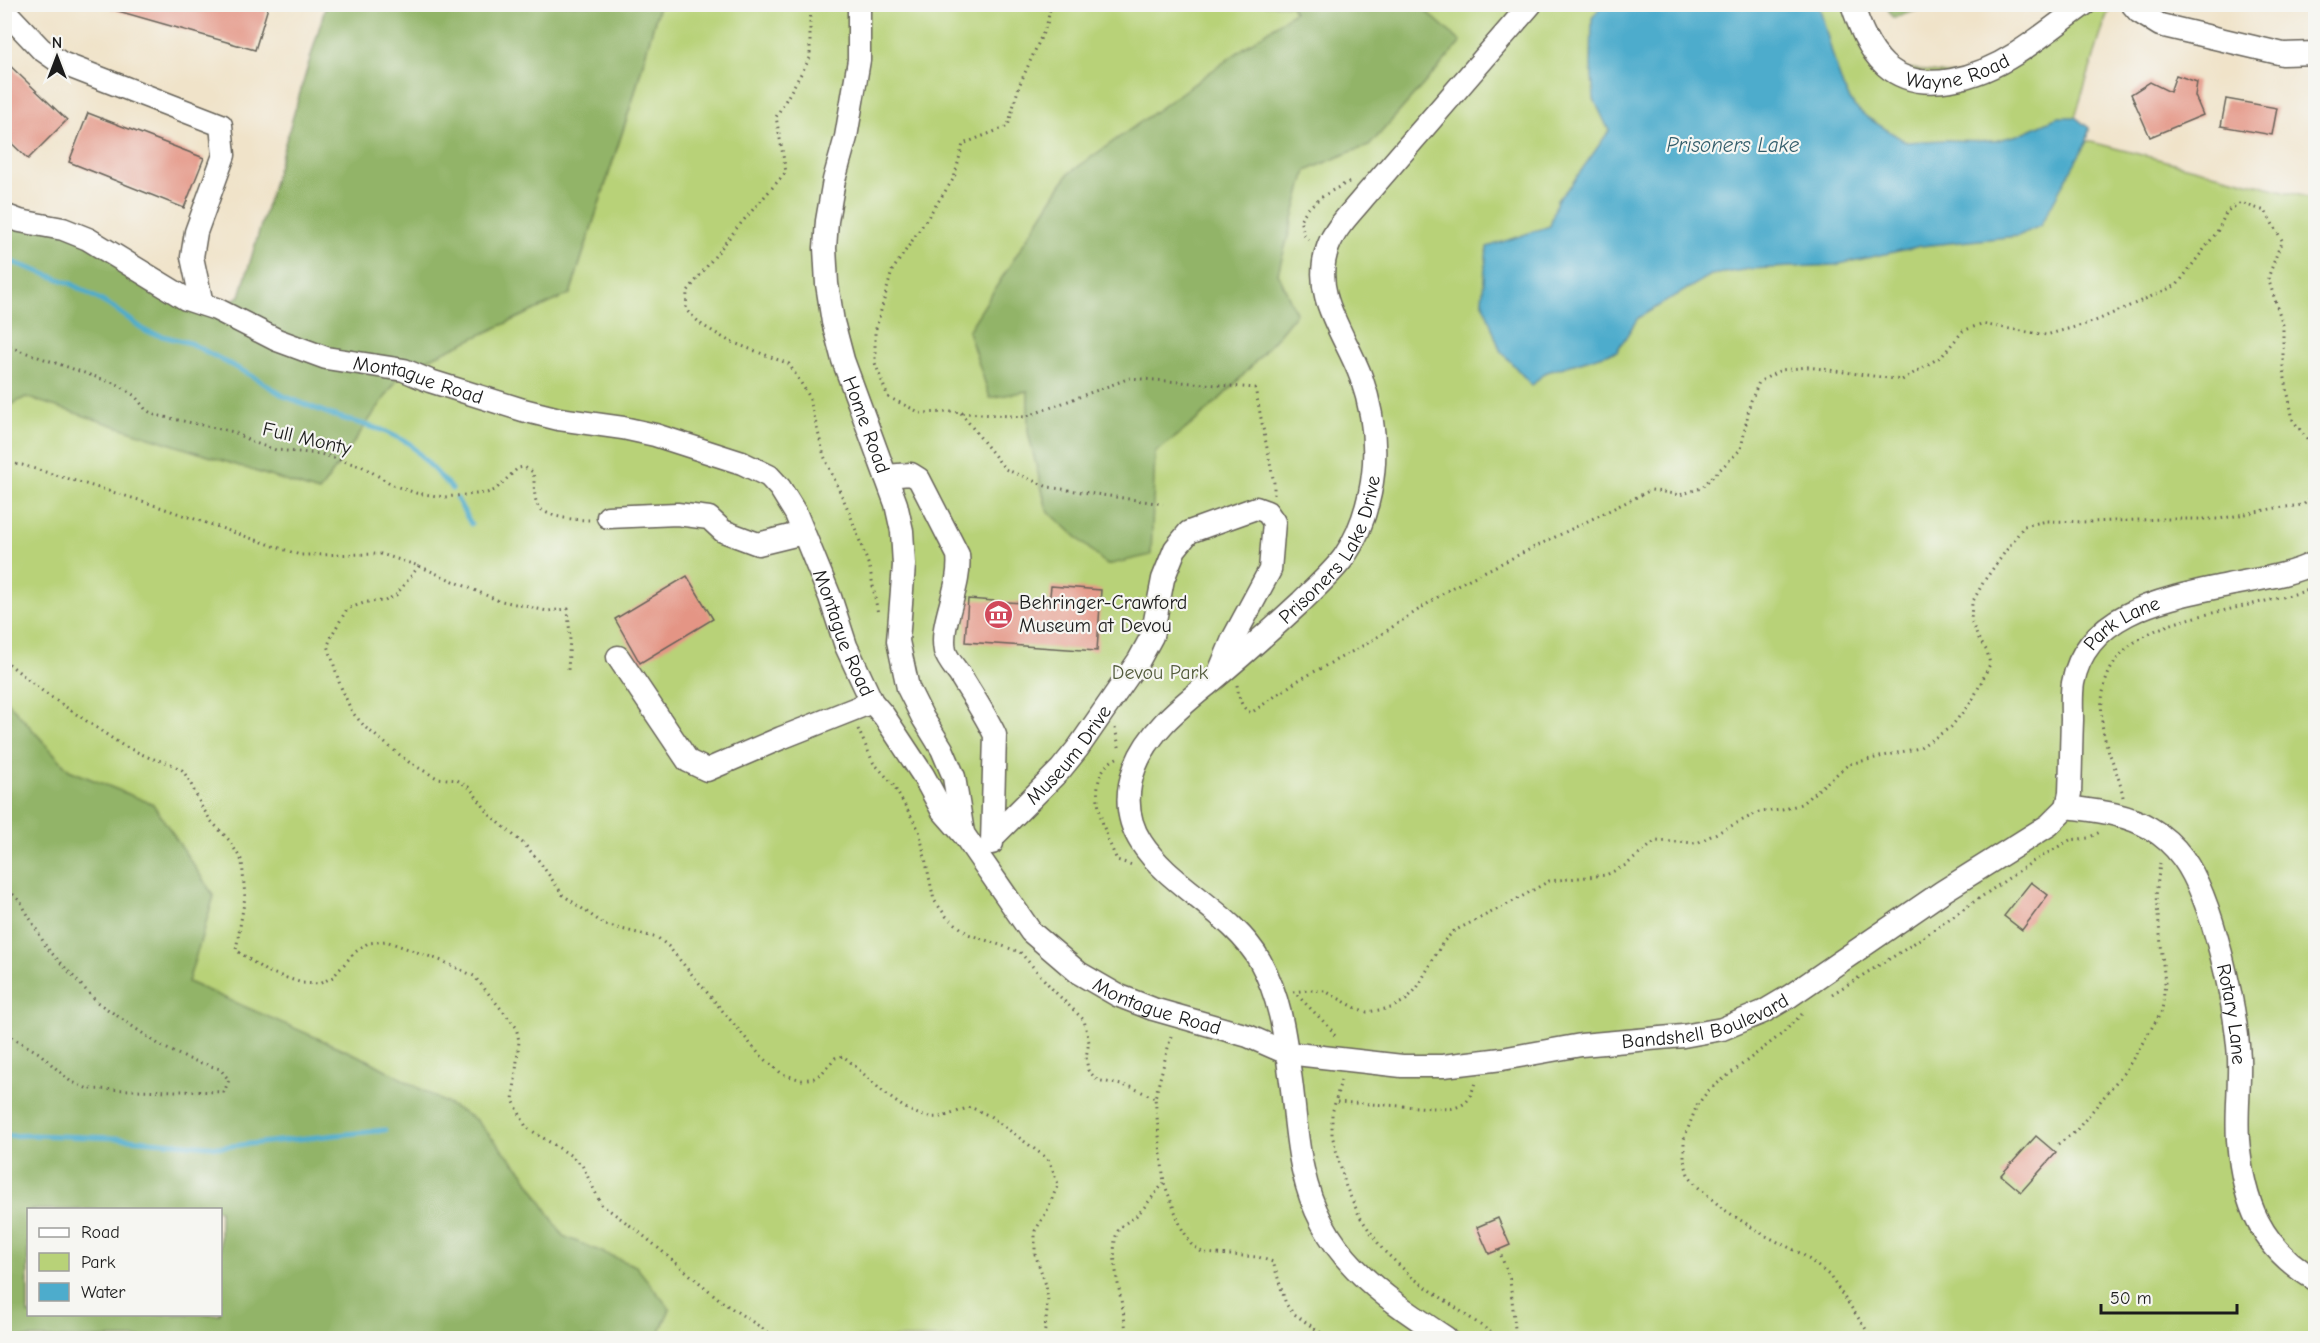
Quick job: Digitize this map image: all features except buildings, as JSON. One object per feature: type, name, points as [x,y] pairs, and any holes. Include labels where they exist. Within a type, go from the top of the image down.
[{"type":"street","name":"Home Road","points":[[859,4],[859,60],[846,137],[834,180],[827,221],[825,248],[833,322],[843,360],[896,504],[902,531],[904,565],[898,641],[908,688],[942,748],[954,777],[964,835]]},
{"type":"street","name":"Prisoners Lake Drive","points":[[1287,1053],[1278,1001],[1259,958],[1234,926],[1150,856],[1135,834],[1130,819],[1129,790],[1144,746],[1178,709],[1217,677],[1236,649],[1299,603],[1343,558],[1360,527],[1370,494],[1374,446],[1371,413],[1361,376],[1329,309],[1324,289],[1324,261],[1328,246],[1338,229],[1364,197],[1531,4]]},
{"type":"street","name":"Wayne Road","points":[[1852,4],[1860,27],[1873,51],[1885,65],[1914,79],[1941,81],[1966,77],[2017,53],[2085,4]]},
{"type":"street","points":[[2132,4],[2139,12],[2160,25],[2283,54],[2316,53]]},
{"type":"street","points":[[4,10],[41,49],[61,63],[221,125],[224,155],[196,232],[192,257],[202,304]]},
{"type":"street","name":"Montague Road","points":[[4,215],[20,221],[63,229],[87,239],[186,299],[202,304],[277,340],[326,358],[404,370],[430,381],[558,419],[655,435],[742,463],[769,476],[780,488],[796,514],[804,533],[830,597],[863,706],[924,775],[942,810],[964,835],[1031,932],[1079,973],[1117,994],[1153,1009],[1248,1035],[1287,1053]]},
{"type":"street","points":[[886,476],[911,474],[918,479],[958,555],[958,583],[945,637],[945,652],[995,735],[991,874]]},
{"type":"street","name":"Museum Drive","points":[[993,837],[1061,769],[1139,660],[1152,636],[1163,579],[1175,549],[1189,532],[1256,508],[1267,512],[1274,522]]},
{"type":"street","points":[[608,517],[677,514],[709,518],[723,531],[758,544],[804,533]]},
{"type":"street","points":[[1236,649],[1270,570],[1274,522]]},
{"type":"street","name":"Park Lane","points":[[2067,807],[2070,793],[2073,684],[2079,662],[2109,626],[2129,612],[2165,598],[2292,572],[2316,562]]},
{"type":"street","points":[[618,657],[688,761],[707,770],[863,706]]},
{"type":"street","name":"Rotary Lane","points":[[2067,807],[2118,814],[2150,828],[2163,837],[2183,858],[2199,887],[2216,937],[2234,1015],[2239,1058],[2238,1139],[2242,1175],[2252,1213],[2269,1241],[2290,1264],[2316,1280]]},
{"type":"street","name":"Bandshell Boulevard","points":[[1287,1053],[1390,1065],[1443,1066],[1502,1059],[1581,1045],[1683,1036],[1722,1029],[1790,996],[1942,892],[2049,825],[2067,807]]},
{"type":"street","points":[[1287,1053],[1303,1170],[1314,1209],[1326,1233],[1348,1262],[1365,1279],[1446,1338]]},
{"type":"path","points":[[810,4],[810,58],[776,117],[786,172],[736,229],[687,292],[686,310],[702,325],[729,341],[789,364],[809,396],[824,456],[850,514],[870,569],[879,615]]},
{"type":"path","points":[[1051,4],[1047,24],[1019,86],[1008,126],[963,144],[954,178],[892,271],[875,333],[875,363],[888,397],[921,413],[1025,417],[1130,378],[1255,388],[1274,483],[1274,522]]},
{"type":"path","points":[[1236,649],[1239,698],[1244,709],[1251,713],[1297,681],[1368,644],[1453,587],[1651,490],[1680,495],[1701,488],[1741,449],[1750,403],[1759,382],[1780,370],[1808,366],[1902,381],[1942,357],[1963,331],[1981,324],[2046,335],[2093,322],[2177,285],[2217,232],[2227,211],[2241,203],[2265,211],[2282,240],[2268,278],[2283,325],[2283,368],[2294,420],[2316,452]]},
{"type":"path","name":"Full Monty","points":[[4,345],[119,385],[135,396],[146,410],[164,418],[234,432],[252,442],[276,450],[321,454],[363,467],[388,483],[416,493],[444,497],[487,494],[495,490],[518,468],[524,467],[533,472],[537,505],[542,510],[574,520],[608,517]]},
{"type":"path","points":[[961,413],[1005,469],[1048,487],[1164,504]]},
{"type":"path","points":[[4,463],[22,465],[139,500],[300,555],[381,555],[419,566],[497,600],[547,611],[567,609],[570,638],[568,670]]},
{"type":"path","points":[[1341,1045],[1330,1028],[1293,992],[1325,991],[1367,1012],[1391,1008],[1406,1000],[1417,988],[1438,948],[1454,931],[1549,881],[1606,875],[1626,865],[1656,842],[1697,843],[1758,812],[1782,810],[1801,804],[1849,764],[1919,748],[1951,727],[1973,699],[1990,664],[1987,651],[1978,638],[1971,620],[1972,603],[1984,581],[2024,526],[2047,521],[2219,519],[2303,505],[2316,494]]},
{"type":"path","points":[[419,566],[396,596],[385,601],[367,602],[347,609],[333,633],[328,645],[340,685],[352,712],[366,729],[410,763],[437,778],[456,780],[470,788],[490,815],[525,845],[539,861],[563,895],[605,925],[658,938],[668,946],[759,1054],[782,1074],[802,1080],[814,1078],[835,1058],[843,1056],[898,1104],[926,1117],[939,1118],[970,1107],[990,1116],[1048,1159],[1058,1184],[1047,1211],[1035,1231],[1035,1254],[1046,1285],[1048,1302],[1044,1338]]},
{"type":"path","points":[[2124,801],[2122,788],[2105,741],[2102,721],[2104,679],[2123,651],[2141,638],[2175,622],[2316,588]]},
{"type":"path","points":[[4,660],[45,693],[122,745],[182,770],[211,820],[229,840],[242,861],[245,897],[236,951],[266,971],[302,983],[319,984],[333,977],[354,953],[368,943],[386,941],[442,961],[474,976],[516,1027],[519,1041],[513,1100],[526,1127],[570,1155],[582,1166],[601,1204],[639,1232],[725,1304],[774,1338]]},
{"type":"path","points":[[863,706],[860,734],[873,762],[892,783],[920,830],[934,900],[946,916],[968,934],[1020,952],[1054,991],[1084,1020],[1089,1042],[1086,1057],[1088,1070],[1096,1080],[1131,1088],[1155,1098]]},
{"type":"path","points":[[1115,726],[1121,756]]},
{"type":"path","points":[[1828,996],[1913,943],[2032,862],[2070,840],[2088,838],[2105,829]]},
{"type":"path","points":[[2058,1144],[2075,1132],[2126,1070],[2162,1011],[2165,983],[2156,896],[2163,837]]},
{"type":"path","points":[[4,886],[20,901],[46,948],[97,1002],[161,1046],[186,1058],[220,1069],[229,1080],[224,1092],[87,1089],[70,1081],[39,1053],[4,1033]]},
{"type":"path","points":[[1810,1008],[1783,1033],[1716,1085],[1696,1105],[1684,1139],[1684,1160],[1688,1174],[1697,1186],[1724,1209],[1764,1235],[1802,1254],[1822,1269],[1848,1301],[1872,1338]]},
{"type":"path","points":[[1183,1018],[1171,1036],[1155,1098],[1164,1183],[1182,1227],[1191,1244],[1203,1253],[1258,1257],[1273,1262],[1286,1304],[1293,1313],[1328,1338]]},
{"type":"path","points":[[1343,1072],[1332,1114],[1332,1135],[1346,1187],[1360,1217],[1383,1250],[1413,1278],[1499,1338]]},
{"type":"path","points":[[1126,1338],[1115,1264],[1114,1240],[1120,1227],[1136,1216],[1164,1183]]},
{"type":"path","points":[[1499,1250],[1510,1280],[1516,1338]]},
{"type":"green space","points":[[326,5],[659,5],[633,99],[570,294],[404,370],[319,492],[26,397],[5,408],[4,215],[63,229],[216,309],[240,296]]},
{"type":"green space","name":"Devou Park","points":[[659,5],[1852,5],[1885,65],[1966,77],[2085,5],[2110,5],[2075,117],[2089,128],[2087,141],[2315,199],[2315,1338],[5,1338],[4,215],[202,304],[570,294],[633,99]]},
{"type":"green space","points":[[1291,5],[1426,5],[1426,11],[1461,42],[1369,146],[1306,171],[1278,273],[1296,313],[1231,388],[1175,438],[1155,452],[1151,555],[1107,565],[1047,510],[1028,432],[1028,391],[990,398],[968,331],[1068,174],[1294,12]]},
{"type":"green space","points":[[1886,5],[1932,5],[1893,18]]},
{"type":"green space","points":[[5,699],[69,770],[153,804],[214,896],[188,982],[368,1060],[475,1119],[522,1171],[563,1236],[636,1266],[670,1309],[657,1338],[5,1338]]},
{"type":"water","name":"Prisoners Lake","points":[[1602,5],[1819,5],[1843,87],[1854,106],[1868,118],[1906,142],[1994,141],[2018,135],[2058,117],[2075,117],[2089,128],[2087,141],[2040,226],[2018,236],[1921,246],[1835,265],[1750,269],[1711,275],[1638,318],[1617,351],[1544,373],[1532,386],[1500,350],[1482,300],[1487,247],[1550,226],[1557,200],[1571,185],[1609,131],[1594,99],[1591,65],[1592,18]]},
{"type":"waterway","points":[[4,259],[70,283],[114,308],[147,332],[190,343],[284,396],[332,415],[382,430],[409,443],[452,489]]},
{"type":"waterway","points":[[457,499],[471,524]]},
{"type":"waterway","points":[[4,1136],[116,1138],[221,1147],[385,1130]]},
{"type":"place","name":"Behringer-Crawford Museum at Devou","points":[[998,614]]}]
